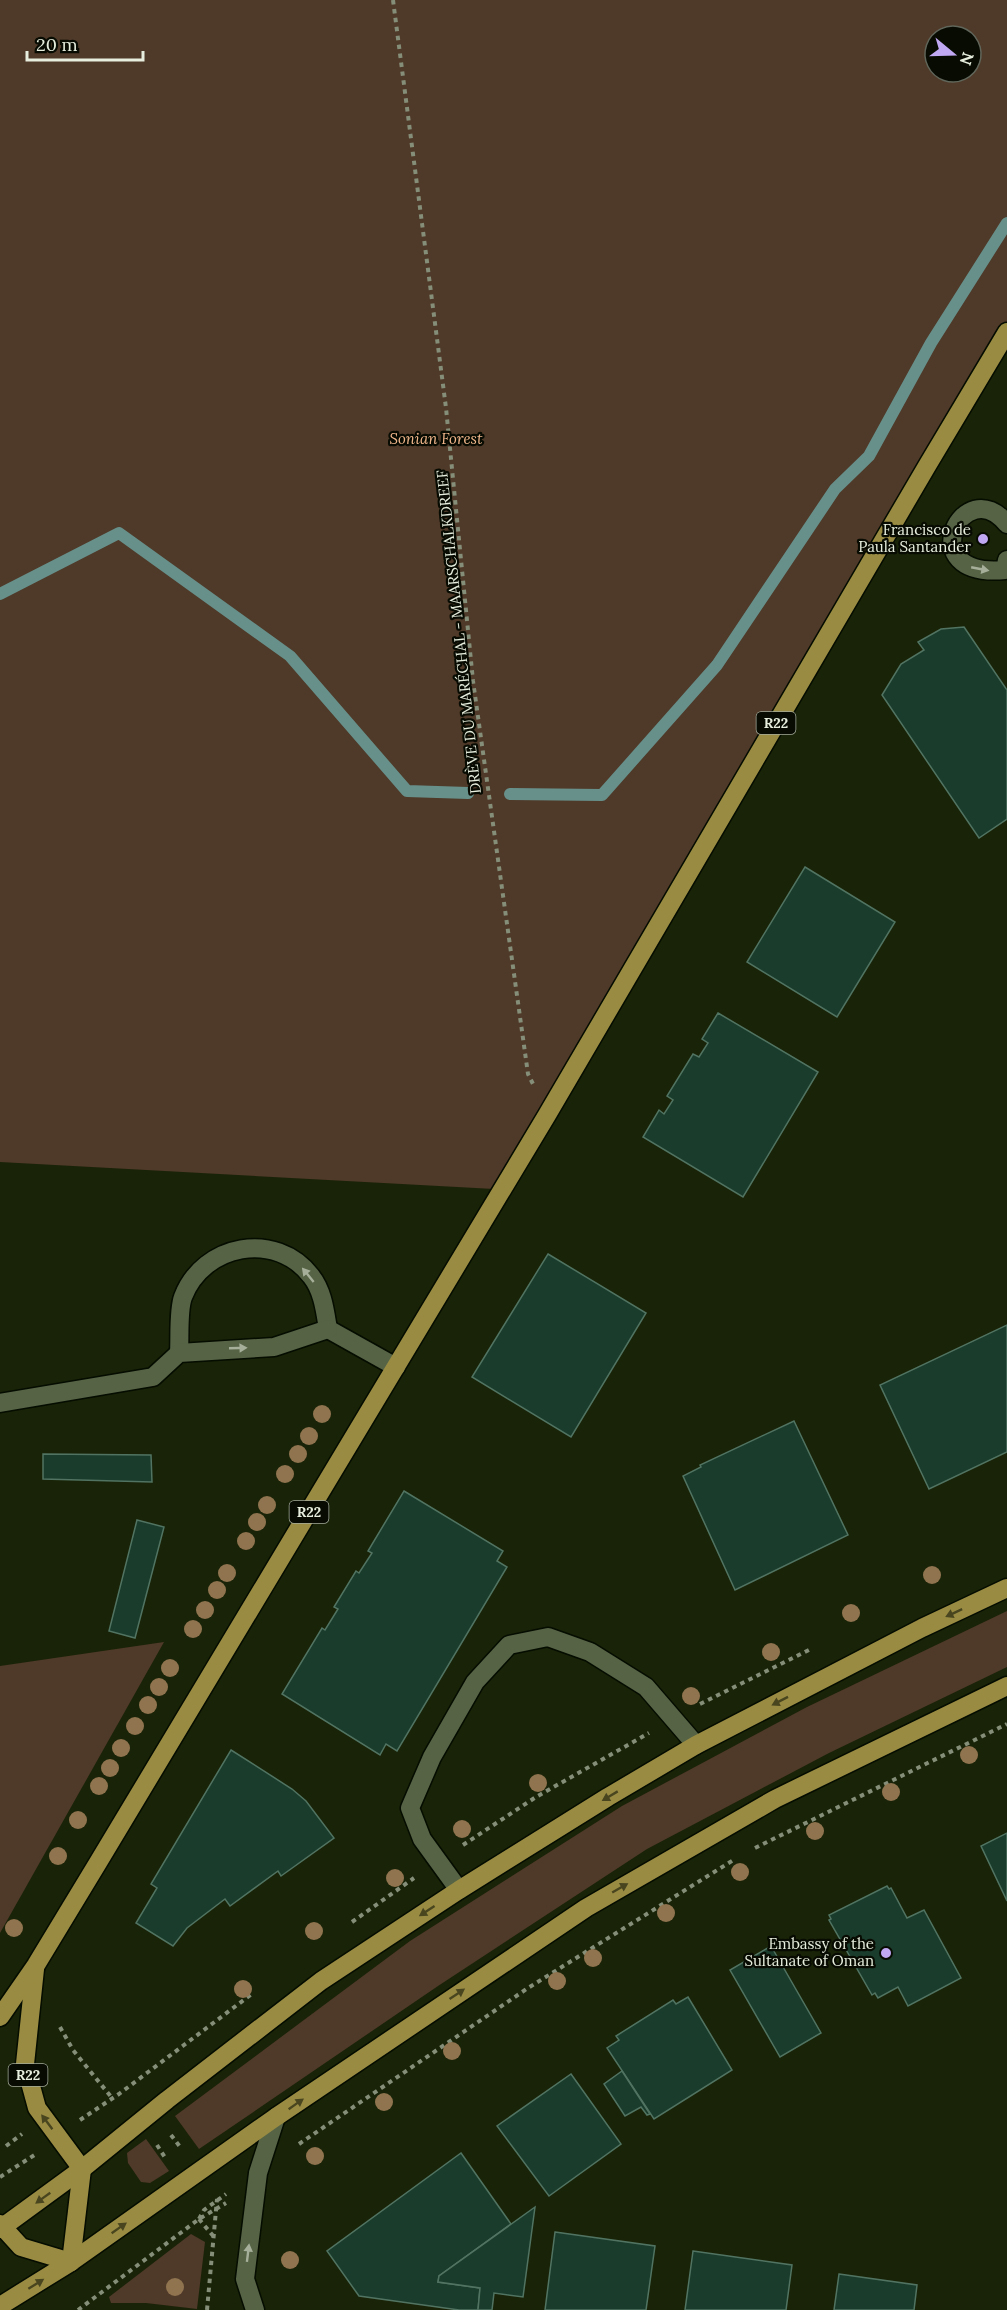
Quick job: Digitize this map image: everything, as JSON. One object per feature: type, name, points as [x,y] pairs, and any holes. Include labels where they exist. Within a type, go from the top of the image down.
[{"type":"main road","name":"R22","points":[[0,2017],[36,1965],[547,1115],[1007,332]]},
{"type":"main road","points":[[72,2262],[21,2247],[1,2227],[82,2169],[321,1981],[459,1890],[696,1745],[922,1628],[1007,1588]]},
{"type":"main road","points":[[0,2307],[72,2262],[276,2117],[586,1908],[775,1799],[1007,1686]]},
{"type":"main road","name":"R22","points":[[36,1965],[25,2064],[37,2108],[82,2169]]},
{"type":"main road","points":[[72,2262],[82,2169]]},
{"type":"street","points":[[1006,568],[984,570],[965,564],[954,550],[951,540],[952,531],[957,522],[972,511],[992,512],[1007,524]]},
{"type":"street","points":[[179,1353],[182,1299],[192,1281],[208,1265],[222,1256],[249,1247],[271,1249],[293,1259],[312,1276],[324,1303],[328,1329]]},
{"type":"street","points":[[0,1403],[153,1377],[179,1353],[274,1347],[328,1329],[396,1367]]},
{"type":"street","points":[[459,1890],[422,1839],[410,1808],[432,1757],[475,1682],[509,1645],[548,1637],[590,1652],[646,1687],[696,1745]]},
{"type":"street","points":[[255,2310],[245,2279],[258,2173],[276,2117]]},
{"type":"path","name":"DRÈVE DU MARÉCHAL - MAARSCHALKDREEF","points":[[393,0],[446,408],[473,681],[528,1074],[547,1115]]},
{"type":"path","points":[[748,1851],[1007,1724]]},
{"type":"path","points":[[294,2148],[528,1988],[738,1857]]},
{"type":"path","points":[[60,2019],[60,2029],[73,2050],[112,2098]]},
{"type":"path","points":[[88,2114],[119,2094]]},
{"type":"path","points":[[6,2146],[29,2128]]},
{"type":"path","points":[[170,2133],[182,2149]]},
{"type":"path","points":[[153,2140],[170,2165]]},
{"type":"path","points":[[199,2219],[204,2210],[217,2199],[207,2310]]},
{"type":"path","points":[[78,2310],[199,2219],[229,2201]]},
{"type":"path","points":[[199,2219],[214,2237]]},
{"type":"green space","name":"Sonian Forest","points":[[0,0],[1007,0],[1007,336],[494,1189],[0,1162]]},
{"type":"green space","points":[[1007,1611],[1007,1667],[829,1753],[647,1849],[438,1986],[199,2149],[175,2116],[410,1941],[622,1806],[807,1707]]},
{"type":"green space","points":[[164,1642],[0,1933],[0,1666]]},
{"type":"green space","points":[[146,2139],[169,2171],[150,2183],[141,2182],[128,2163],[127,2153]]},
{"type":"green space","points":[[191,2234],[205,2242],[197,2309],[146,2303],[111,2303],[109,2297]]},
{"type":"building","points":[[964,627],[1007,690],[1007,819],[979,838],[882,695],[901,664],[924,650],[918,642],[941,629]]},
{"type":"building","points":[[805,867],[895,922],[837,1017],[747,962]]},
{"type":"building","points":[[718,1013],[818,1072],[743,1197],[643,1137],[659,1110],[664,1114],[673,1100],[667,1096],[693,1054],[699,1057],[708,1043],[702,1039]]},
{"type":"building","points":[[548,1254],[646,1313],[571,1437],[472,1377]]},
{"type":"building","points":[[1007,1325],[1007,1452],[929,1489],[880,1385]]},
{"type":"building","points":[[794,1421],[848,1535],[735,1590],[683,1476],[701,1467],[700,1465]]},
{"type":"building","points":[[43,1454],[151,1455],[152,1482],[43,1479]]},
{"type":"building","points":[[404,1491],[503,1551],[497,1561],[507,1567],[397,1751],[386,1744],[380,1755],[282,1694],[322,1628],[325,1630],[338,1609],[334,1607],[356,1571],[359,1573],[372,1553],[368,1551]]},
{"type":"building","points":[[137,1520],[164,1527],[135,1638],[109,1631]]},
{"type":"building","points":[[231,1750],[292,1789],[306,1801],[334,1838],[281,1876],[278,1871],[230,1906],[225,1899],[187,1928],[173,1946],[136,1923],[157,1888],[151,1884]]},
{"type":"building","points":[[1007,1833],[1007,1901],[981,1846]]},
{"type":"building","points":[[887,1886],[891,1888],[907,1918],[924,1910],[961,1978],[908,2006],[898,1987],[878,1998],[875,1993],[872,1995],[829,1920],[831,1919],[829,1915]]},
{"type":"building","points":[[771,1946],[821,2033],[780,2057],[730,1970]]},
{"type":"building","points":[[688,1997],[732,2070],[654,2119],[607,2048],[619,2040],[616,2036],[673,2000],[676,2004]]},
{"type":"building","points":[[622,2071],[650,2114],[647,2115],[641,2107],[625,2116],[604,2084]]},
{"type":"building","points":[[571,2074],[621,2144],[549,2196],[497,2126]]},
{"type":"building","points":[[461,2153],[511,2224],[439,2276],[438,2282],[480,2288],[478,2310],[459,2310],[359,2296],[327,2251]]},
{"type":"building","points":[[535,2207],[523,2297],[494,2293],[492,2310],[478,2310],[480,2288],[438,2282],[439,2276]]},
{"type":"building","points":[[555,2232],[655,2246],[646,2310],[545,2310]]},
{"type":"building","points":[[693,2251],[792,2265],[786,2310],[685,2310]]},
{"type":"building","points":[[839,2274],[917,2285],[914,2310],[834,2310]]},
{"type":"waterway","points":[[510,794],[602,795],[717,665],[835,489],[869,456],[931,343],[1007,223]]},
{"type":"waterway","points":[[0,594],[119,533],[290,656],[407,791],[468,793]]},
{"type":"place","name":"Francisco de Paula Santander","points":[[983,539]]},
{"type":"place","name":"Embassy of the Sultanate of Oman","points":[[886,1953]]}]
